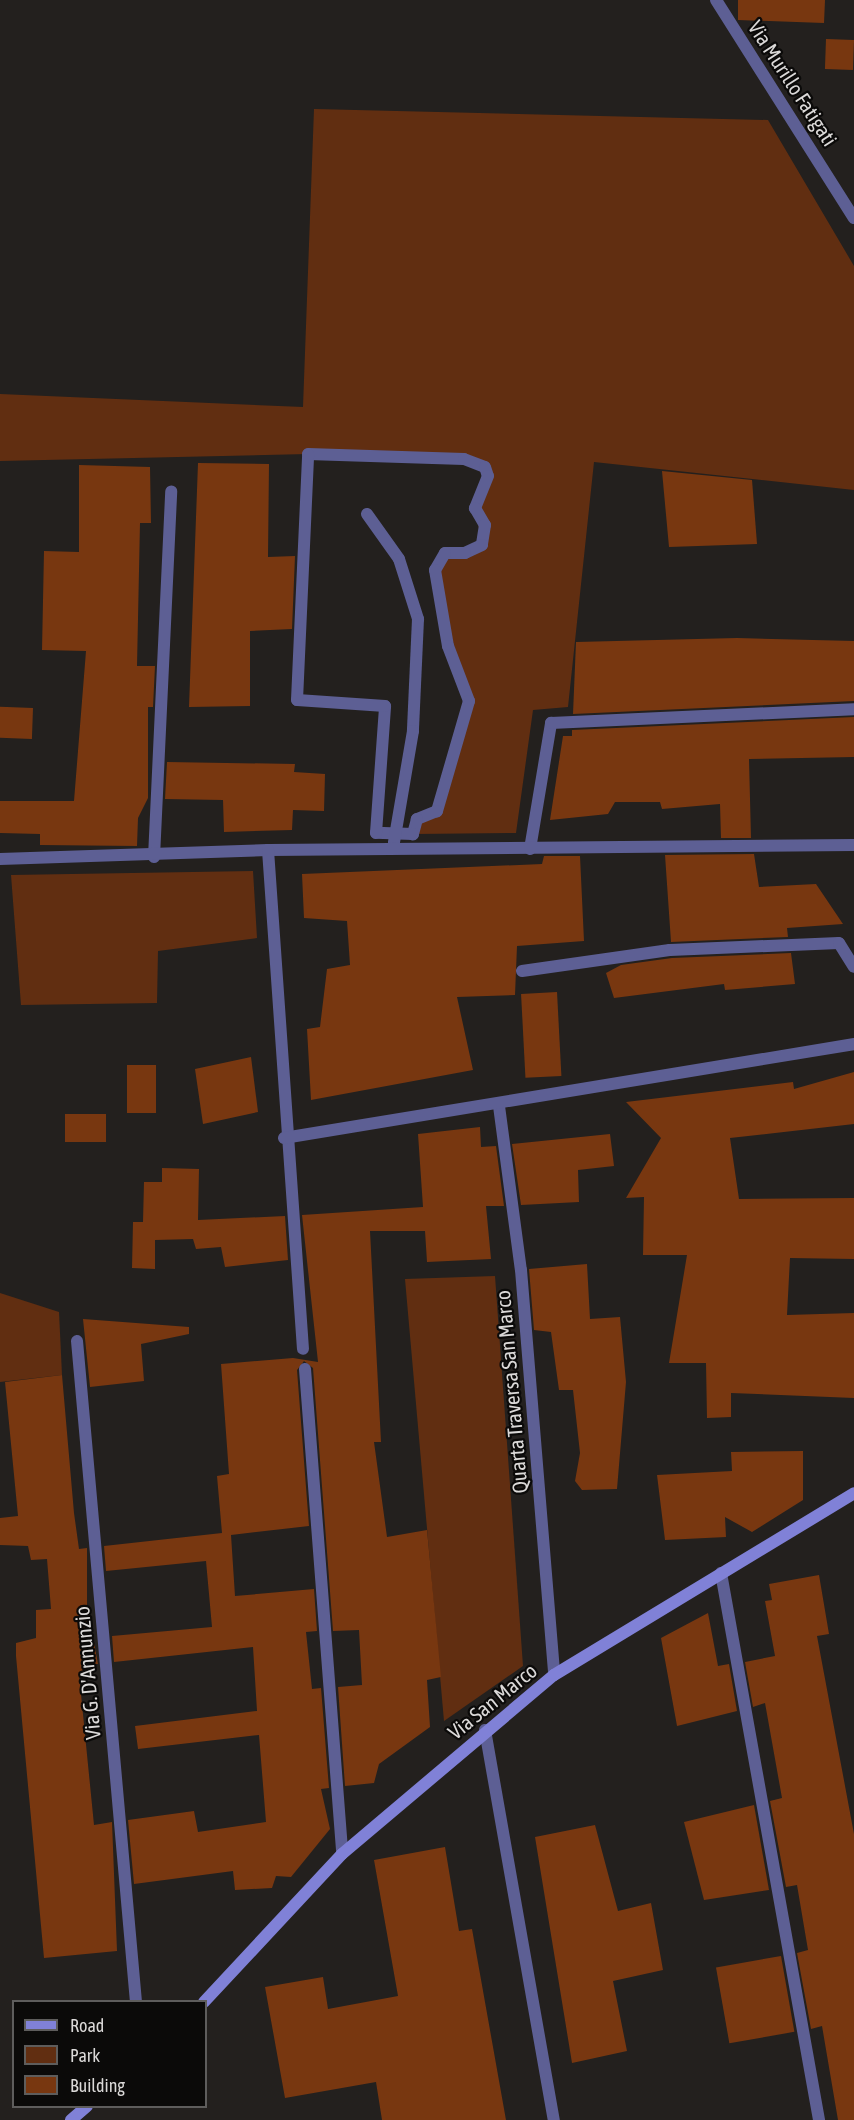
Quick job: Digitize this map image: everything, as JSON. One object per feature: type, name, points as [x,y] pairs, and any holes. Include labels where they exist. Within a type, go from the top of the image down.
[{"type":"main road","name":"Via San Marco","points":[[205,2000],[342,1854],[485,1730],[554,1675],[854,1492]]},
{"type":"main road","points":[[71,2120],[85,2108]]},
{"type":"street","name":"Via Murillo Fatigati","points":[[717,0],[848,195],[854,218]]},
{"type":"street","points":[[308,454],[464,459],[485,467],[485,491],[475,508],[484,525],[482,544],[465,553],[444,553],[435,570],[448,646],[469,701],[437,811],[417,819],[412,834],[375,833],[385,706],[297,700],[308,454]]},
{"type":"street","points":[[154,857],[171,491]]},
{"type":"street","points":[[367,514],[399,559],[418,619],[413,731],[393,846]]},
{"type":"street","points":[[530,849],[551,723],[854,709]]},
{"type":"street","points":[[0,859],[154,857],[393,846],[530,849],[854,845]]},
{"type":"street","points":[[268,850],[284,1138],[303,1349]]},
{"type":"street","points":[[522,971],[670,950],[839,943],[854,967]]},
{"type":"street","points":[[284,1138],[499,1106],[854,1044]]},
{"type":"street","name":"Quarta Traversa San Marco","points":[[499,1106],[521,1270],[554,1675]]},
{"type":"street","name":"Via G. D'Annunzio","points":[[77,1341],[136,2000]]},
{"type":"street","points":[[305,1369],[342,1854]]},
{"type":"street","points":[[721,1573],[819,2120]]},
{"type":"street","points":[[485,1730],[554,2120]]},
{"type":"green space","points":[[314,109],[768,120],[854,266],[854,490],[594,462],[568,707],[533,710],[516,833],[413,834],[417,819],[437,811],[465,719],[463,682],[435,570],[445,553],[482,544],[475,508],[488,477],[466,462],[308,454],[0,461],[0,394],[303,407]]},
{"type":"green space","points":[[253,871],[257,938],[158,951],[157,1003],[21,1005],[11,875]]},
{"type":"green space","points":[[495,1276],[523,1666],[444,1721],[405,1279]]},
{"type":"green space","points":[[0,1293],[59,1312],[62,1375],[0,1382]]},
{"type":"building","points":[[738,0],[825,0],[824,23],[738,20]]},
{"type":"building","points":[[826,39],[854,40],[853,70],[825,69]]},
{"type":"building","points":[[198,463],[269,464],[268,557],[295,556],[292,629],[250,631],[250,706],[189,707]]},
{"type":"building","points":[[79,465],[150,467],[151,523],[140,523],[137,666],[155,666],[153,707],[148,707],[148,798],[138,818],[137,846],[40,845],[40,834],[0,833],[0,801],[74,801],[86,651],[42,650],[44,551],[79,552]]},
{"type":"building","points":[[662,471],[752,480],[757,544],[669,547]]},
{"type":"building","points":[[737,638],[854,641],[854,701],[573,714],[576,642]]},
{"type":"building","points":[[0,707],[33,708],[32,739],[0,738]]},
{"type":"building","points":[[854,717],[854,757],[749,759],[751,838],[721,838],[720,804],[662,809],[660,802],[615,802],[608,814],[550,820],[563,736],[572,736],[572,730]]},
{"type":"building","points":[[167,762],[295,764],[294,772],[325,774],[324,811],[293,810],[292,830],[224,832],[223,800],[165,799]]},
{"type":"building","points":[[754,854],[759,887],[816,884],[843,924],[787,928],[788,937],[671,942],[665,855]]},
{"type":"building","points":[[544,856],[580,856],[584,941],[517,946],[515,995],[457,997],[473,1070],[311,1100],[307,1029],[320,1027],[327,969],[350,965],[347,921],[304,918],[302,874],[542,864]]},
{"type":"building","points":[[791,953],[795,984],[725,990],[724,984],[614,998],[606,973],[621,965],[672,958]]},
{"type":"building","points":[[557,992],[561,1076],[525,1078],[521,994]]},
{"type":"building","points":[[251,1057],[258,1112],[203,1124],[195,1069]]},
{"type":"building","points":[[127,1065],[156,1065],[156,1113],[127,1113]]},
{"type":"building","points":[[854,1072],[854,1124],[730,1138],[739,1199],[854,1198],[854,1259],[790,1258],[787,1315],[854,1313],[854,1398],[731,1393],[731,1417],[707,1418],[706,1363],[669,1363],[687,1255],[643,1255],[644,1197],[626,1198],[661,1138],[626,1102],[793,1082],[794,1089]]},
{"type":"building","points":[[65,1114],[106,1114],[106,1142],[65,1142]]},
{"type":"building","points":[[480,1127],[481,1147],[496,1146],[504,1206],[486,1206],[491,1259],[427,1262],[425,1231],[370,1231],[381,1442],[374,1442],[387,1537],[427,1530],[441,1677],[427,1680],[430,1727],[379,1764],[374,1783],[345,1786],[338,1687],[362,1685],[359,1630],[333,1631],[313,1368],[304,1361],[297,1370],[309,1526],[231,1535],[235,1596],[314,1589],[317,1631],[306,1632],[312,1689],[321,1688],[329,1788],[321,1789],[330,1829],[291,1877],[276,1876],[272,1888],[235,1890],[233,1871],[134,1884],[128,1820],[194,1811],[198,1832],[266,1822],[259,1735],[138,1749],[135,1726],[257,1711],[253,1647],[114,1662],[112,1636],[212,1627],[206,1561],[106,1571],[104,1546],[222,1533],[217,1476],[229,1474],[221,1364],[293,1358],[318,1362],[302,1215],[423,1207],[418,1134]]},
{"type":"building","points":[[610,1134],[614,1166],[578,1170],[579,1202],[521,1205],[512,1144]]},
{"type":"building","points":[[162,1168],[199,1169],[198,1220],[285,1216],[288,1260],[225,1267],[221,1247],[196,1249],[193,1239],[155,1240],[155,1269],[132,1268],[133,1222],[143,1222],[144,1182],[162,1182]]},
{"type":"building","points":[[587,1264],[590,1319],[620,1317],[626,1382],[617,1489],[582,1490],[575,1481],[580,1453],[573,1390],[559,1390],[551,1332],[534,1330],[529,1269]]},
{"type":"building","points":[[83,1319],[189,1327],[189,1334],[141,1344],[144,1381],[90,1387]]},
{"type":"building","points":[[62,1375],[74,1513],[79,1549],[87,1548],[87,1605],[98,1664],[92,1664],[92,1673],[79,1674],[94,1825],[112,1822],[117,1951],[44,1958],[16,1643],[36,1638],[36,1610],[51,1609],[47,1559],[31,1560],[28,1546],[0,1545],[0,1518],[18,1516],[5,1382]]},
{"type":"building","points":[[803,1451],[803,1500],[752,1532],[725,1517],[726,1537],[665,1540],[657,1475],[732,1471],[731,1452]]},
{"type":"building","points":[[819,1575],[829,1634],[817,1636],[854,1834],[854,2120],[838,2120],[822,2026],[811,2029],[797,1953],[808,1950],[797,1885],[786,1887],[770,1801],[782,1798],[765,1703],[753,1707],[745,1662],[775,1656],[765,1601],[772,1600],[769,1584]]},
{"type":"building","points":[[708,1613],[718,1666],[729,1664],[737,1711],[677,1726],[661,1638]]},
{"type":"building","points":[[754,1805],[769,1890],[704,1900],[684,1822]]},
{"type":"building","points":[[595,1825],[618,1911],[651,1903],[663,1970],[613,1981],[627,2051],[572,2063],[535,1837]]},
{"type":"building","points":[[445,1847],[459,1931],[472,1929],[506,2120],[382,2120],[376,2082],[285,2098],[265,1987],[323,1977],[328,2009],[398,1996],[374,1860]]},
{"type":"building","points":[[781,1956],[794,2032],[729,2043],[716,1967]]}]
